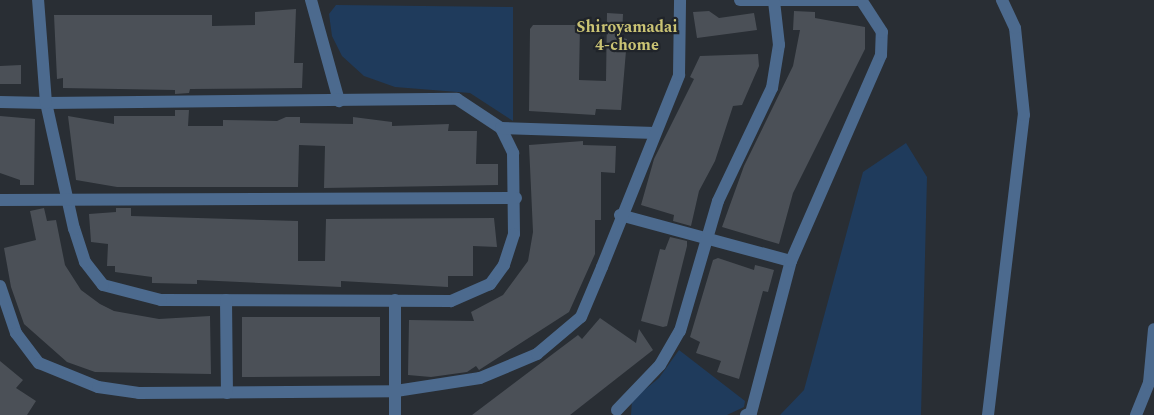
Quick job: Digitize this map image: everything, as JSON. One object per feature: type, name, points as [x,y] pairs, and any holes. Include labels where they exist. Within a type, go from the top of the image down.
[{"type":"street","points":[[0,102],[46,103],[457,99],[501,128],[513,153],[516,198],[514,234],[504,265],[490,284],[451,301],[160,300],[103,285],[85,262],[67,198],[46,103],[38,0]]},
{"type":"street","points":[[311,0],[339,101]]},
{"type":"street","points":[[0,286],[16,333],[39,363],[98,387],[139,393],[396,391],[480,378],[537,354],[581,317],[620,215],[679,75],[680,0]]},
{"type":"street","points":[[740,0],[861,0],[882,32],[881,55],[791,261],[751,412],[746,415]]},
{"type":"street","points":[[988,415],[1024,115],[1015,28],[1002,0]]},
{"type":"street","points":[[615,413],[660,365],[680,331],[718,201],[772,88],[779,45],[774,1]]},
{"type":"street","points":[[501,128],[655,133]]},
{"type":"street","points":[[0,200],[67,198],[516,198]]},
{"type":"street","points":[[620,215],[791,261]]},
{"type":"street","points":[[226,300],[227,392]]},
{"type":"street","points":[[395,300],[395,415]]},
{"type":"street","points":[[1136,415],[1149,383],[1154,329]]},
{"type":"shaded area","points":[[336,5],[513,7],[513,121],[470,93],[395,87],[364,76],[342,56],[332,36],[329,14]]},
{"type":"shaded area","points":[[906,143],[927,177],[921,415],[780,415],[804,390],[863,172]]},
{"type":"shaded area","points":[[679,350],[745,401],[744,407],[727,415],[631,415],[632,400],[659,378]]},
{"type":"building","points":[[296,9],[294,63],[303,63],[302,88],[190,89],[189,93],[175,94],[175,90],[63,88],[63,78],[57,79],[54,15],[212,15],[212,26],[255,25],[255,12]]},
{"type":"building","points":[[709,11],[719,18],[754,13],[757,30],[697,38],[693,12]]},
{"type":"building","points":[[794,11],[815,12],[815,18],[865,27],[865,49],[793,193],[779,244],[722,227],[744,166],[793,66],[800,30],[793,30]]},
{"type":"building","points":[[607,13],[623,14],[622,38],[627,39],[621,110],[596,109],[595,115],[529,111],[530,29],[533,25],[580,25],[579,80],[606,81]]},
{"type":"building","points":[[758,54],[759,66],[742,105],[733,106],[715,161],[699,191],[691,226],[673,221],[674,215],[641,205],[654,159],[694,79],[690,77],[700,56]]},
{"type":"building","points":[[21,65],[21,84],[0,84],[0,66]]},
{"type":"building","points":[[175,110],[189,110],[188,126],[223,126],[223,120],[277,121],[286,117],[300,117],[300,123],[353,124],[353,117],[392,122],[392,126],[449,124],[448,131],[477,131],[476,164],[498,164],[498,185],[324,188],[325,146],[299,145],[298,187],[117,187],[76,180],[68,116],[114,124],[114,116],[175,116]]},
{"type":"building","points":[[0,116],[35,119],[34,185],[20,185],[20,180],[0,173]]},
{"type":"building","points":[[583,141],[583,145],[616,146],[615,173],[601,172],[601,220],[595,220],[595,254],[569,312],[479,370],[476,366],[467,372],[431,377],[408,375],[409,320],[474,321],[471,312],[503,295],[528,261],[533,232],[529,145]]},
{"type":"building","points":[[44,208],[47,221],[56,220],[65,265],[81,290],[100,304],[114,311],[159,319],[210,316],[211,374],[95,372],[67,362],[24,324],[11,287],[4,248],[36,240],[30,211]]},
{"type":"building","points":[[116,208],[131,208],[131,216],[298,221],[298,261],[325,261],[326,219],[494,218],[497,247],[473,246],[473,276],[448,276],[448,287],[341,281],[341,287],[197,280],[197,284],[152,283],[152,277],[115,272],[115,266],[107,266],[108,244],[91,242],[89,214],[116,212]]},
{"type":"building","points":[[670,237],[687,241],[687,246],[667,326],[663,327],[641,321],[660,249],[665,250]]},
{"type":"building","points":[[718,258],[754,270],[755,265],[774,270],[768,292],[763,291],[739,379],[717,372],[721,361],[696,353],[700,342],[690,337],[713,260]]},
{"type":"building","points":[[242,317],[380,317],[380,376],[242,377]]},
{"type":"building","points":[[600,318],[636,343],[639,329],[653,350],[570,415],[472,415],[578,335],[582,339]]},
{"type":"building","points":[[0,361],[23,380],[16,388],[36,401],[27,415],[0,415]]},
{"type":"district","name":"Shiroyamadai 4-chome","points":[[627,36]]}]
